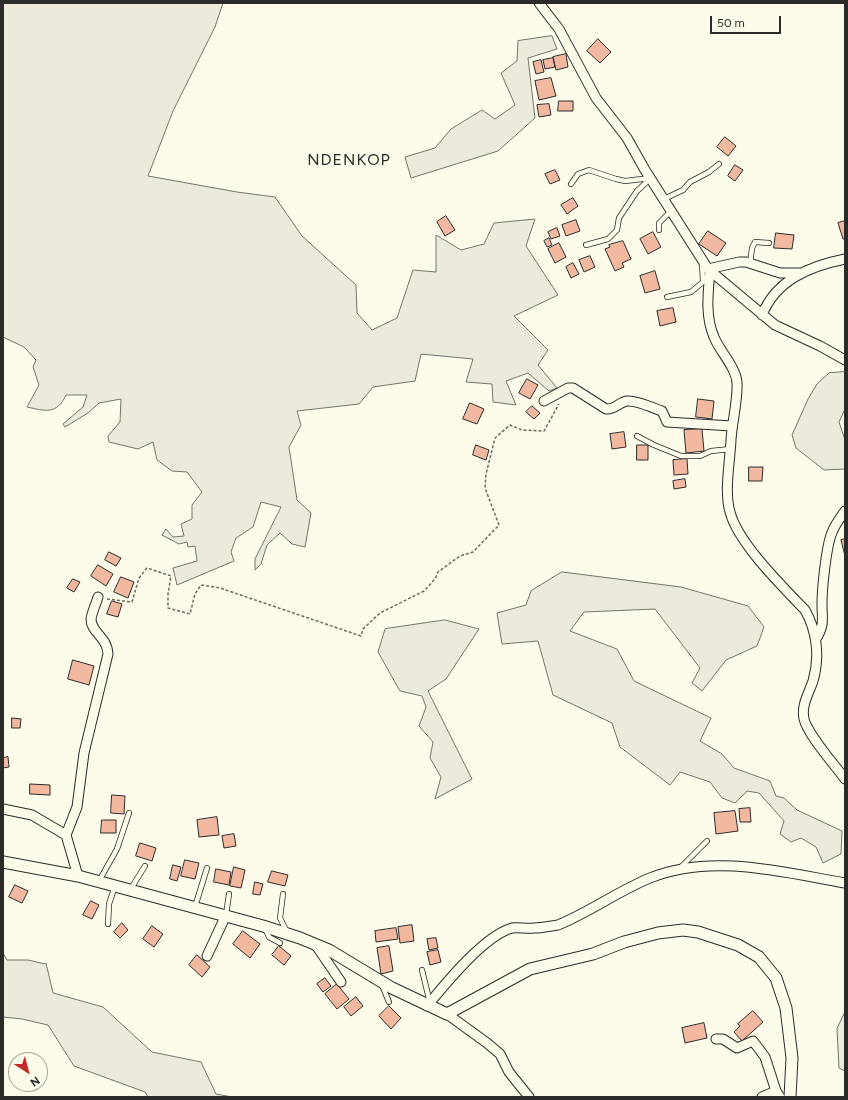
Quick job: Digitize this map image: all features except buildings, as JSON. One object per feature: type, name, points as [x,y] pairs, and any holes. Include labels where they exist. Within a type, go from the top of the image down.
[{"type":"street","points":[[539,3],[559,29],[596,98],[627,138],[707,267],[762,315],[782,329],[809,340],[845,360]]},
{"type":"street","points":[[762,315],[767,303],[774,294],[799,274],[845,259]]},
{"type":"street","points":[[707,267],[739,262],[750,264],[772,272],[799,274]]},
{"type":"street","points":[[707,267],[710,325],[714,338],[734,372],[737,383],[732,426],[728,500],[730,513],[739,532],[752,550],[805,610],[810,619],[816,639],[816,666],[803,711],[804,720],[809,731],[845,779]]},
{"type":"street","points":[[544,401],[568,388],[573,388],[606,410],[615,408],[626,401],[634,402],[662,411],[667,422],[732,426]]},
{"type":"street","points":[[816,639],[820,632],[824,618],[822,598],[830,537],[845,511]]},
{"type":"street","points":[[78,876],[66,835],[77,807],[84,753],[108,654],[106,641],[93,626],[91,618],[98,597]]},
{"type":"street","points":[[3,809],[32,815],[66,835]]},
{"type":"street","points":[[3,862],[78,876],[226,915],[288,934],[329,950],[381,981],[447,1014],[487,1043],[500,1054],[509,1072],[529,1097]]},
{"type":"street","points":[[428,1004],[456,972],[489,941],[502,933],[514,928],[543,928],[558,925],[649,879],[680,869],[697,867],[741,867],[845,883]]},
{"type":"street","points":[[207,956],[226,915]]},
{"type":"street","points":[[447,1014],[530,968],[593,954],[624,942],[658,933],[683,930],[698,932],[738,945],[759,957],[776,978],[786,1008],[792,1058],[790,1097]]},
{"type":"street","points":[[315,944],[341,982]]},
{"type":"street","points":[[716,1039],[723,1039],[737,1048],[753,1041],[765,1057],[778,1094],[762,1097]]},
{"type":"lane","points":[[664,199],[683,190],[690,182],[709,172],[719,164]]},
{"type":"lane","points":[[570,184],[578,174],[590,170],[616,180],[626,181],[651,178]]},
{"type":"lane","points":[[586,245],[608,239],[617,230],[619,218],[634,196],[651,178]]},
{"type":"lane","points":[[659,230],[659,223],[671,211]]},
{"type":"lane","points":[[750,264],[752,248],[755,242],[768,243]]},
{"type":"lane","points":[[667,297],[691,292],[703,282],[707,267]]},
{"type":"lane","points":[[637,436],[654,445],[682,456],[700,456],[710,451],[731,449]]},
{"type":"lane","points":[[98,881],[117,849],[129,813]]},
{"type":"lane","points":[[680,869],[707,841]]},
{"type":"lane","points":[[130,890],[145,866]]},
{"type":"lane","points":[[195,907],[207,868]]},
{"type":"lane","points":[[108,924],[109,904],[115,886]]},
{"type":"lane","points":[[226,915],[229,894]]},
{"type":"lane","points":[[284,894],[280,918],[288,934]]},
{"type":"lane","points":[[263,926],[269,937],[280,943]]},
{"type":"lane","points":[[422,970],[428,1004]]},
{"type":"lane","points":[[381,981],[389,1002]]},
{"type":"path","points":[[98,597],[132,602],[139,578],[147,568],[171,576],[168,594],[168,608],[190,614],[195,594],[201,585],[220,588],[361,636],[363,629],[380,613],[424,591],[435,579],[438,572],[460,556],[472,552],[499,524],[485,488],[486,474],[495,438],[510,425],[522,430],[544,431],[568,388]]},
{"type":"shaded area","points":[[3,3],[223,3],[215,27],[173,111],[148,176],[237,192],[275,197],[302,236],[356,285],[357,313],[372,330],[397,318],[413,270],[436,272],[436,235],[461,250],[484,244],[494,223],[535,219],[526,246],[558,295],[514,316],[548,350],[538,365],[557,388],[549,391],[528,373],[506,381],[516,405],[493,402],[492,384],[466,382],[473,359],[421,354],[415,381],[373,387],[359,404],[297,411],[301,425],[289,447],[297,500],[311,513],[305,547],[292,544],[280,533],[267,545],[261,564],[255,570],[255,559],[281,507],[261,502],[253,527],[236,538],[231,552],[234,561],[177,585],[173,568],[197,561],[195,546],[188,547],[187,542],[179,544],[162,535],[166,529],[173,537],[184,536],[181,524],[192,519],[192,505],[202,492],[187,472],[172,471],[157,460],[153,442],[138,449],[109,442],[108,436],[120,422],[121,399],[99,403],[88,413],[65,427],[63,424],[83,407],[87,395],[66,395],[59,406],[50,410],[39,410],[27,407],[39,385],[33,367],[36,360],[24,347],[3,337]]},
{"type":"shaded area","points":[[552,36],[557,49],[528,58],[535,118],[498,151],[411,178],[405,157],[435,148],[451,129],[482,110],[495,119],[515,105],[501,73],[517,61],[518,41]]},
{"type":"shaded area","points":[[845,372],[845,409],[839,422],[845,440],[845,469],[824,470],[796,448],[792,435],[808,399],[817,384],[829,373]]},
{"type":"shaded area","points":[[562,572],[681,587],[748,606],[764,627],[757,646],[726,660],[702,691],[692,683],[700,668],[655,609],[584,612],[570,631],[617,649],[634,681],[711,718],[700,741],[722,754],[734,768],[770,781],[776,796],[784,798],[797,810],[842,831],[841,854],[823,863],[816,847],[801,838],[791,842],[780,834],[784,821],[759,793],[747,791],[735,803],[722,798],[710,782],[680,772],[670,785],[620,747],[612,723],[553,695],[538,641],[502,644],[497,613],[526,605],[531,591]]},
{"type":"shaded area","points":[[445,620],[479,629],[446,679],[428,691],[472,779],[435,799],[441,777],[430,758],[433,742],[419,726],[426,707],[422,696],[400,691],[378,652],[385,629]]},
{"type":"shaded area","points":[[3,953],[7,960],[28,960],[46,963],[53,993],[103,1007],[152,1052],[201,1062],[216,1094],[232,1097],[148,1097],[145,1092],[74,1066],[48,1025],[22,1019],[3,1017]]},
{"type":"shaded area","points":[[845,1012],[845,1071],[839,1068],[837,1029]]},
{"type":"district","name":"NDENKOP","points":[[349,160]]}]
